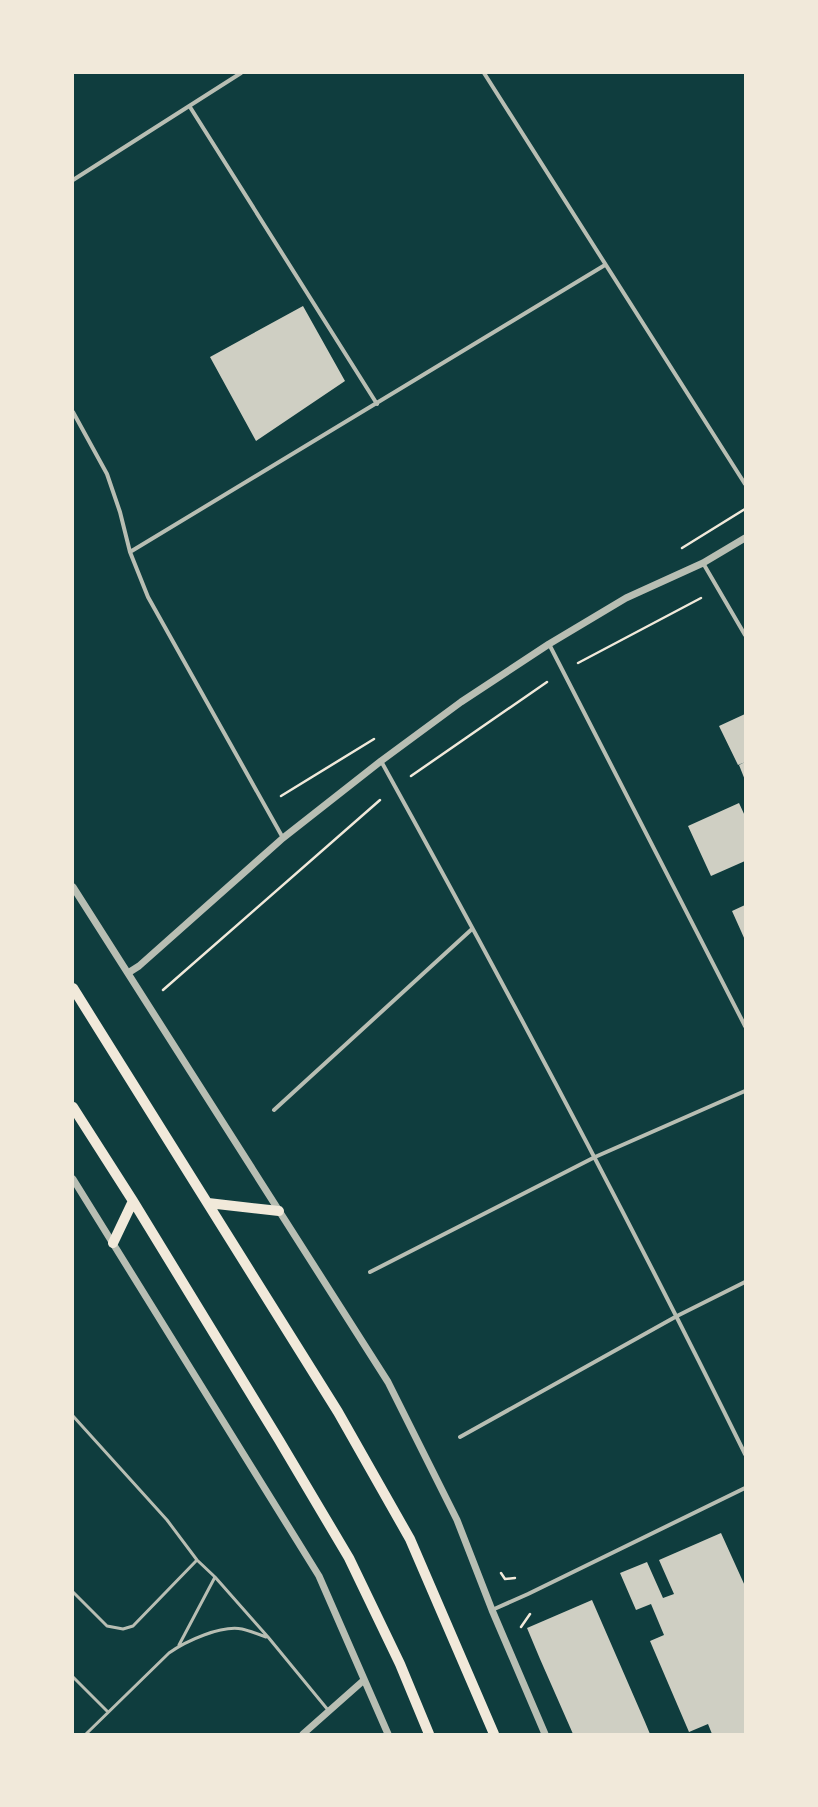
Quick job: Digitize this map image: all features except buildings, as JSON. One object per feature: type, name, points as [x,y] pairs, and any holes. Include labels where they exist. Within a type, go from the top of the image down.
[{"type":"main road","points":[[73,988],[338,1412],[410,1539],[494,1734]]},
{"type":"main road","points":[[73,1107],[133,1201],[349,1558],[400,1664],[429,1734]]},
{"type":"main road","points":[[113,1243],[133,1201]]},
{"type":"main road","points":[[208,1203],[279,1211]]},
{"type":"street","points":[[73,180],[190,107],[241,73]]},
{"type":"street","points":[[484,73],[745,484]]},
{"type":"street","points":[[190,107],[377,404]]},
{"type":"street","points":[[130,552],[605,265]]},
{"type":"street","points":[[73,412],[107,474],[120,512],[130,552],[148,597],[282,838]]},
{"type":"street","points":[[128,973],[139,966],[282,838],[381,761],[461,702],[549,644],[626,598],[703,563],[745,538]]},
{"type":"street","points":[[703,563],[745,635]]},
{"type":"street","points":[[549,644],[745,1026]]},
{"type":"street","points":[[381,761],[595,1157],[677,1316],[745,1454]]},
{"type":"street","points":[[73,887],[388,1382],[456,1520],[492,1610],[545,1734]]},
{"type":"street","points":[[274,1110],[472,929]]},
{"type":"street","points":[[370,1272],[595,1157],[745,1091]]},
{"type":"street","points":[[73,1179],[319,1576],[388,1734]]},
{"type":"street","points":[[460,1437],[677,1316],[745,1282]]},
{"type":"street","points":[[492,1610],[528,1594],[745,1488]]},
{"type":"street","points":[[303,1734],[364,1680]]},
{"type":"lane","points":[[73,1416],[167,1520],[197,1560],[215,1577],[329,1711]]},
{"type":"lane","points":[[73,1592],[106,1626],[123,1628],[133,1626],[197,1560]]},
{"type":"lane","points":[[179,1645],[215,1577]]},
{"type":"lane","points":[[86,1734],[179,1645],[223,1629],[241,1629],[268,1638]]},
{"type":"lane","points":[[73,1677],[108,1712]]},
{"type":"path","points":[[146,1002],[158,995],[395,787],[563,671],[718,589]]}]
